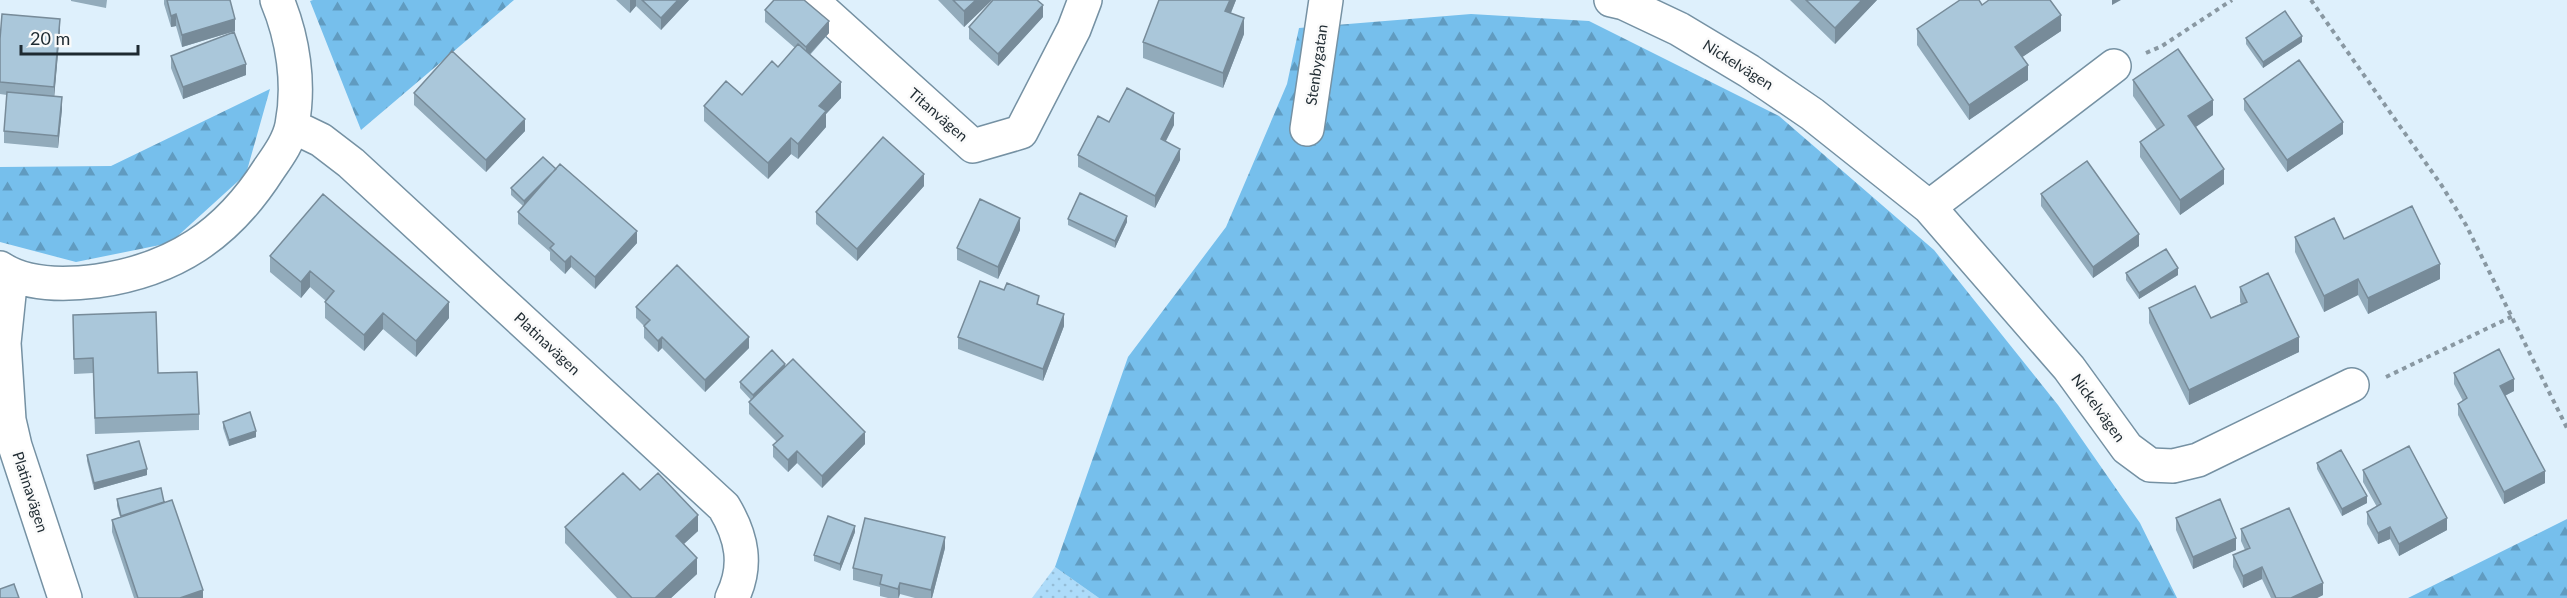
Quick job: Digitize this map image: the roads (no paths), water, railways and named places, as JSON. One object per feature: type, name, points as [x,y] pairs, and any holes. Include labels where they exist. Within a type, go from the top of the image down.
[{"type":"street","name":"Platinavägen","points":[[65,598],[15,446],[9,420],[4,343],[5,272],[44,282],[87,282],[129,276],[157,268],[185,254],[213,234],[255,191],[282,149],[292,126],[294,87],[292,48],[277,0]]},
{"type":"street","name":"Titanvägen","points":[[811,0],[973,146],[1021,132],[1074,28],[1085,0]]},
{"type":"street","name":"Stenbygatan","points":[[1307,129],[1326,0]]},
{"type":"street","name":"Nickelvägen","points":[[1620,1],[1679,29],[1749,71],[1812,114],[1929,207],[2069,368],[2127,448],[2150,465],[2173,466],[2198,460],[2352,385]]},
{"type":"street","points":[[1929,207],[2114,66]]},
{"type":"street","name":"Platinavägen","points":[[292,126],[321,141],[351,163],[724,507],[736,527],[741,546],[742,568],[732,598]]}]
